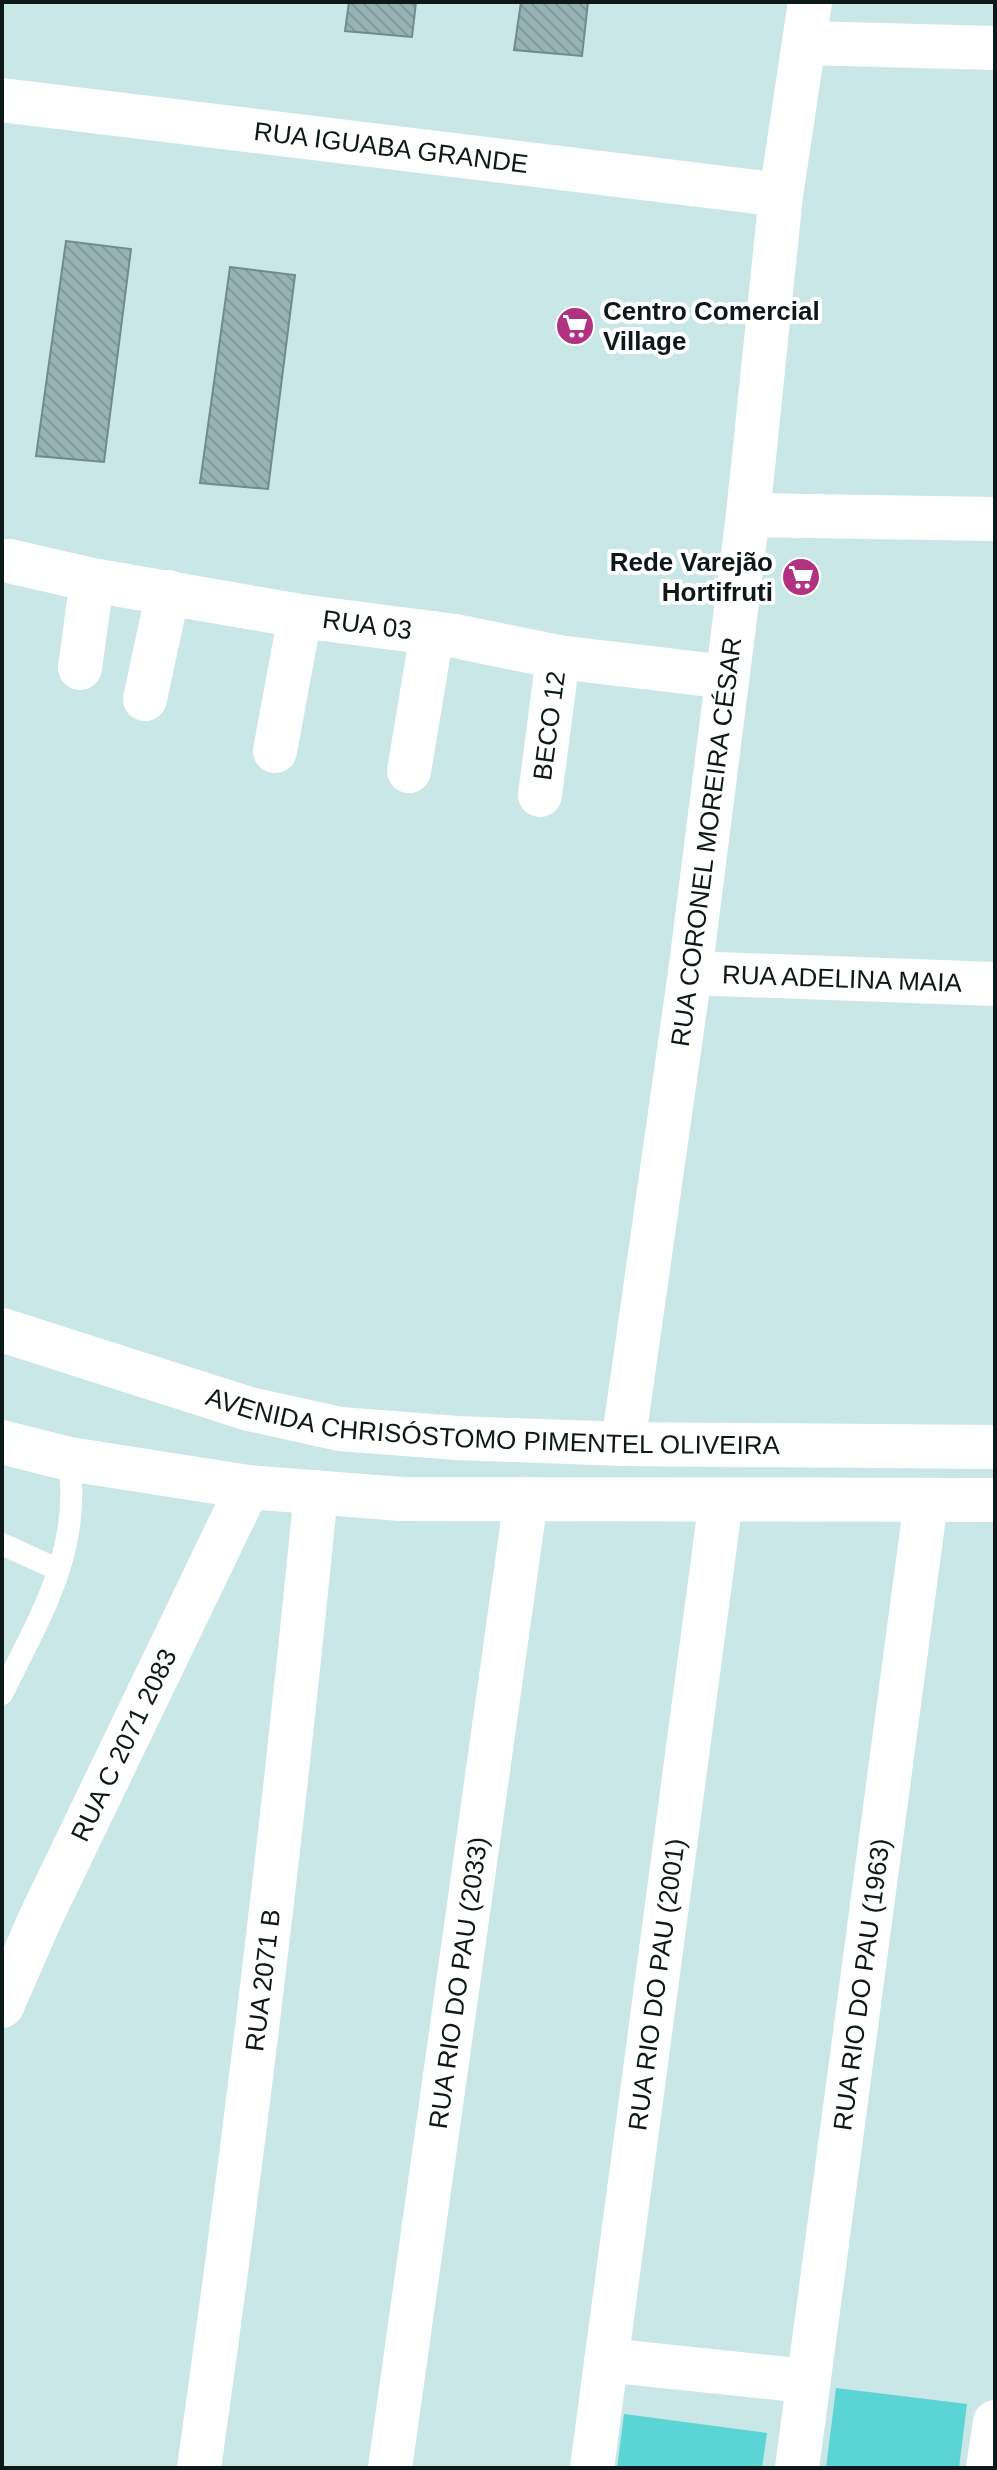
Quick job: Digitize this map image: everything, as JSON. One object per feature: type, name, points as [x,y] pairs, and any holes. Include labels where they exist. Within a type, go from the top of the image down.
[{"type":"street","points":[[807,22],[995,48]]},
{"type":"street","name":"RUA CORONEL MOREIRA CÉSAR","points":[[623,1444],[690,973],[748,515],[781,195],[807,22]]},
{"type":"street","name":"RUA IGUABA GRANDE","points":[[2,100],[781,195]]},
{"type":"street","points":[[748,515],[995,519]]},
{"type":"street","name":"RUA 03","points":[[9,561],[92,580],[300,616],[432,633],[558,657],[727,677]]},
{"type":"street","points":[[80,668],[92,580]]},
{"type":"street","points":[[145,699],[168,592]]},
{"type":"street","points":[[275,751],[300,616]]},
{"type":"street","points":[[409,771],[432,633]]},
{"type":"street","name":"BECO 12","points":[[540,795],[558,657]]},
{"type":"street","name":"RUA ADELINA MAIA","points":[[690,973],[995,984]]},
{"type":"street","name":"AVENIDA CHRISÓSTOMO PIMENTEL OLIVEIRA","points":[[14,1339],[249,1409],[340,1429],[623,1444],[995,1447]]},
{"type":"street","points":[[2,1442],[69,1459],[248,1487],[401,1499],[995,1500]]},
{"type":"street","points":[[542,1499],[590,1479],[623,1444]]},
{"type":"street","name":"RUA C 2071 2083","points":[[2,2006],[40,1919],[248,1487]]},
{"type":"street","name":"RUA 2071 B","points":[[199,2468],[234,2219],[287,1793],[316,1492]]},
{"type":"street","name":"RUA RIO DO PAU (2033)","points":[[390,2468],[542,1499]]},
{"type":"street","name":"RUA RIO DO PAU (2001)","points":[[592,2468],[721,1500]]},
{"type":"street","name":"RUA RIO DO PAU (1963)","points":[[797,2468],[806,2381],[926,1501]]},
{"type":"street","points":[[606,2360],[806,2381]]},
{"type":"street","points":[[988,2468],[995,2422]]},
{"type":"lane","points":[[2,1694],[59,1570],[73,1513],[69,1459]]},
{"type":"lane","points":[[2,1544],[59,1570]]},
{"type":"shaded area","points":[[836,2388],[967,2404],[959,2468],[826,2468]]},
{"type":"shaded area","points":[[624,2414],[767,2433],[762,2468],[617,2468]]},
{"type":"building","points":[[349,2],[416,2],[412,37],[345,31]]},
{"type":"building","points":[[521,2],[588,2],[582,56],[514,50]]},
{"type":"building","points":[[66,241],[131,249],[104,462],[36,456]]},
{"type":"building","points":[[230,267],[295,275],[268,489],[200,483]]},
{"type":"place","name":"Centro Comercial Village","points":[[575,326]]},
{"type":"place","name":"Rede Varejão Hortifruti","points":[[801,577]]}]
